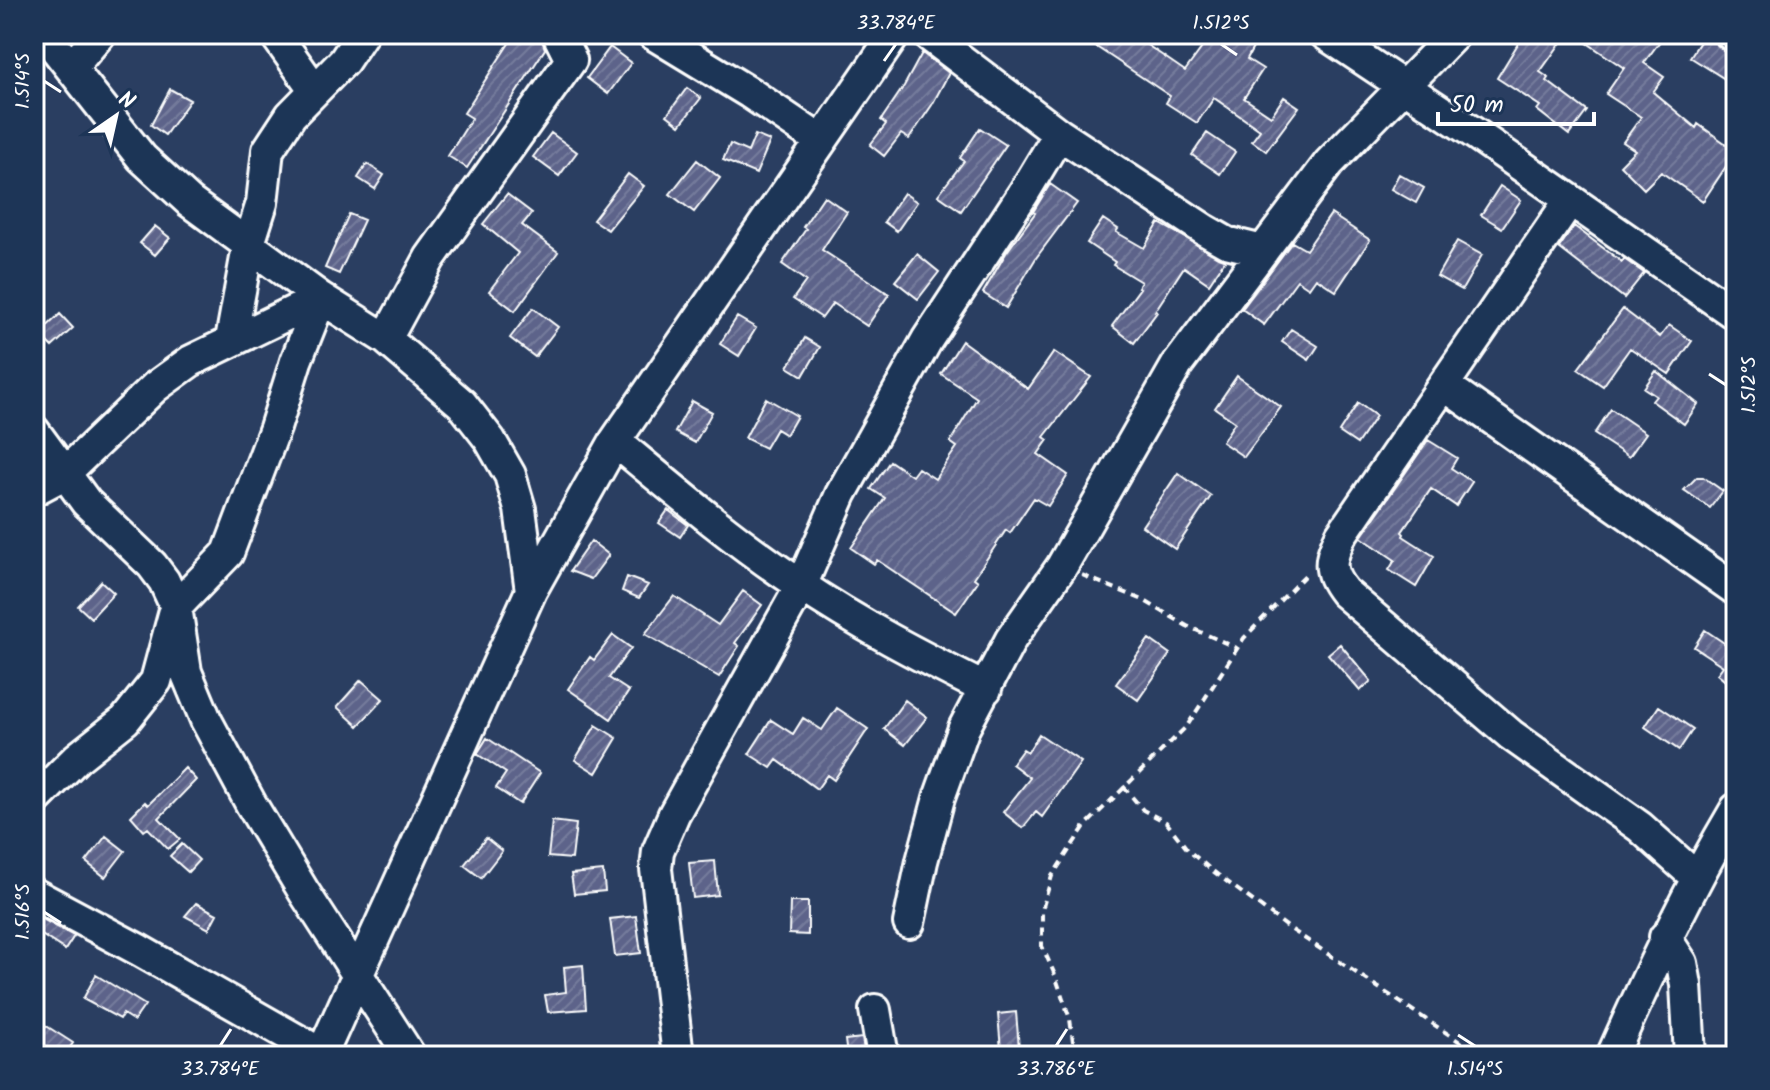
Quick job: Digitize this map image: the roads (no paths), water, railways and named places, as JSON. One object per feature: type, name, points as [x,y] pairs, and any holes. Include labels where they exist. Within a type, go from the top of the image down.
[{"type":"street","points":[[44,34],[142,158],[190,202],[248,247],[386,339],[462,404],[497,451],[510,475],[520,509],[531,591]]},
{"type":"street","points":[[72,67],[100,34]]},
{"type":"street","points":[[275,34],[314,89]]},
{"type":"street","points":[[231,340],[248,247],[262,203],[268,150],[277,134],[314,89],[344,61],[362,34]]},
{"type":"street","points":[[653,34],[821,141]]},
{"type":"street","points":[[34,894],[322,1055],[531,591],[615,441],[895,34]]},
{"type":"street","points":[[927,34],[1059,134],[1205,230],[1226,242],[1263,251]]},
{"type":"street","points":[[1325,34],[1736,315]]},
{"type":"street","points":[[909,923],[939,798],[964,728],[1011,639],[1062,566],[1177,365],[1329,163],[1455,34]]},
{"type":"street","points":[[1731,34],[1736,38]]},
{"type":"street","points":[[386,339],[430,258],[571,43]]},
{"type":"street","points":[[678,1056],[659,903],[658,851],[674,814],[801,586],[841,494],[927,340],[1059,134]]},
{"type":"street","points":[[1570,200],[1341,535],[1332,556],[1331,570],[1344,592],[1511,735],[1640,827],[1696,877]]},
{"type":"street","points":[[34,490],[64,474],[155,387],[191,361],[321,298]]},
{"type":"street","points":[[34,801],[77,758],[125,720],[156,681],[176,607],[228,553],[321,298]]},
{"type":"street","points":[[1444,385],[1736,590]]},
{"type":"street","points":[[34,431],[64,474],[110,527],[152,565],[164,581],[176,607],[186,672],[206,720],[251,804],[410,1056]]},
{"type":"street","points":[[615,441],[801,586],[922,657],[986,689]]},
{"type":"street","points":[[1612,1056],[1665,937],[1736,809]]},
{"type":"street","points":[[1665,937],[1682,963],[1690,1056]]},
{"type":"street","points":[[875,1010],[883,1056]]}]
